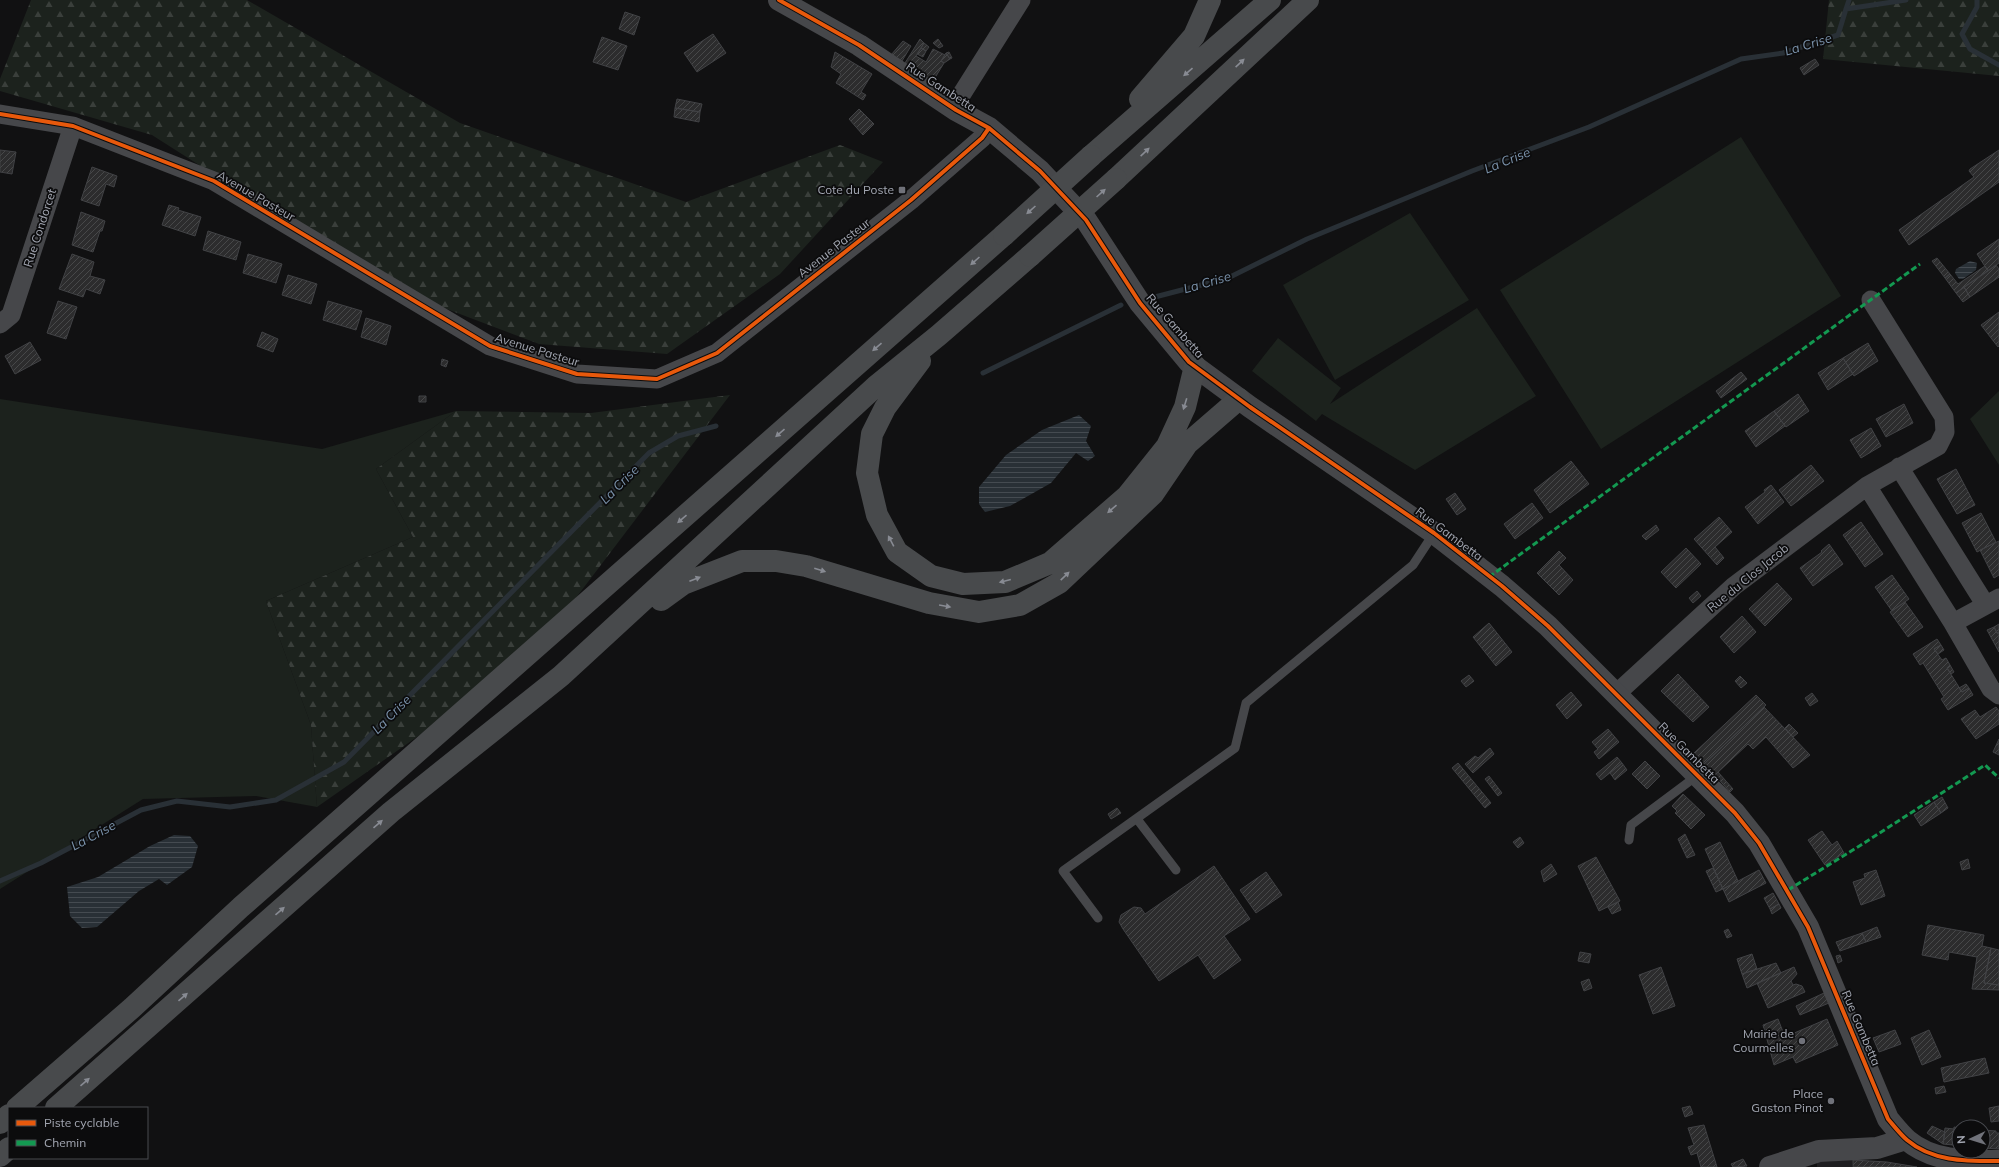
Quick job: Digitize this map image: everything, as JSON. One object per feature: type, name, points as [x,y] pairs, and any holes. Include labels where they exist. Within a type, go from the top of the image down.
[{"type":"highway","points":[[1091,156],[1194,36],[1210,0]]},
{"type":"highway","points":[[18,1107],[132,1008],[241,907],[1004,235],[1091,156],[1270,0]]},
{"type":"highway","points":[[561,676],[876,386],[939,336],[1116,179],[1308,0]]},
{"type":"highway","points":[[939,336],[885,408],[872,434],[867,473],[878,515],[897,552],[931,576],[963,584],[1005,582],[1050,563],[1127,496],[1167,446],[1185,406],[1195,366]]},
{"type":"highway","points":[[57,1107],[391,812],[561,676],[683,584],[742,561],[776,561],[806,566],[929,603],[979,612],[1020,605],[1058,583],[1153,494],[1187,444],[1239,399]]},
{"type":"highway","points":[[0,1123],[8,1116]]},
{"type":"highway","points":[[0,1156],[8,1149]]},
{"type":"street","name":"Rue Gambetta","points":[[779,0],[859,45],[956,110],[989,128],[1040,171],[1086,220],[1140,303],[1189,362],[1239,399],[1434,533],[1502,586],[1548,626],[1735,813],[1759,843],[1808,926],[1888,1119],[1906,1139],[1924,1152],[1942,1158],[1999,1161]]},
{"type":"street","points":[[956,110],[958,100],[1021,0]]},
{"type":"street","name":"Avenue Pasteur","points":[[0,114],[73,126],[214,181],[490,346],[577,374],[657,379],[717,353],[911,200],[982,138],[989,128]]},
{"type":"street","name":"Rue Condorcet","points":[[0,324],[11,315],[73,126]]},
{"type":"street","name":"Rue du Clos Jacob","points":[[1616,694],[1734,586],[1867,486],[1938,446],[1945,432],[1944,417],[1871,300]]},
{"type":"street","points":[[1899,467],[1992,601],[1953,623]]},
{"type":"street","points":[[1867,486],[1953,623],[1991,689],[1999,695]]},
{"type":"street","points":[[1770,1167],[1805,1161],[1819,1151],[1876,1148],[1906,1139]]},
{"type":"lane","points":[[1098,918],[1063,871],[1235,748],[1246,703],[1413,565],[1434,533]]},
{"type":"lane","points":[[1629,840],[1631,825],[1698,775]]},
{"type":"lane","points":[[1136,819],[1176,870]]},
{"type":"shaded area","points":[[1970,261],[1977,263],[1976,270],[1963,279],[1959,279],[1955,273],[1956,269]]},
{"type":"shaded area","points":[[1079,415],[1091,426],[1086,441],[1095,456],[1088,461],[1076,453],[1051,483],[1010,506],[985,512],[979,504],[979,487],[1006,455],[1042,430]]},
{"type":"shaded area","points":[[174,835],[190,836],[198,846],[192,867],[167,885],[159,879],[139,891],[97,927],[82,928],[70,916],[67,887],[98,877],[150,846]]},
{"type":"shaded area","points":[[1853,1160],[1852,1167],[1817,1167],[1817,1162]]},
{"type":"green space","points":[[31,0],[247,0],[460,123],[686,202],[840,145],[883,162],[780,274],[667,354],[539,344],[394,289],[152,135],[0,91],[0,79]]},
{"type":"green space","points":[[1829,0],[1999,0],[1999,76],[1823,59]]},
{"type":"green space","points":[[1741,137],[1841,296],[1601,449],[1500,290]]},
{"type":"green space","points":[[1410,213],[1469,300],[1335,380],[1283,285]]},
{"type":"green space","points":[[1477,308],[1536,396],[1415,470],[1322,414],[1316,421],[1252,371],[1278,338],[1341,388],[1330,404]]},
{"type":"green space","points":[[1999,391],[1999,465],[1970,419]]},
{"type":"green space","points":[[730,395],[531,657],[317,807],[311,725],[266,601],[413,537],[376,469],[456,411],[591,413]]},
{"type":"green space","points":[[0,399],[322,449],[456,411],[376,469],[413,537],[266,601],[311,725],[317,807],[256,796],[143,799],[0,889]]},
{"type":"building","points":[[625,12],[640,17],[634,35],[619,29]]},
{"type":"building","points":[[713,34],[726,53],[697,72],[684,53]]},
{"type":"building","points":[[602,37],[627,46],[618,70],[593,62]]},
{"type":"building","points":[[920,39],[924,43],[916,56],[926,62],[933,49],[945,55],[941,61],[944,63],[933,81],[905,63]]},
{"type":"building","points":[[938,39],[943,46],[939,48],[933,43]]},
{"type":"building","points":[[903,41],[911,46],[902,61],[891,55]]},
{"type":"building","points":[[924,43],[929,47],[926,51],[921,48]]},
{"type":"building","points":[[921,48],[926,51],[923,57],[917,54]]},
{"type":"building","points":[[835,52],[872,74],[861,92],[866,95],[863,100],[836,83],[841,74],[831,67]]},
{"type":"building","points":[[949,52],[952,58],[950,59],[946,53]]},
{"type":"building","points":[[946,53],[950,59],[944,63],[941,61]]},
{"type":"building","points":[[1815,59],[1819,65],[1804,75],[1800,68]]},
{"type":"building","points":[[677,99],[702,104],[700,112],[675,108]]},
{"type":"building","points":[[675,108],[700,112],[699,122],[674,117]]},
{"type":"building","points":[[859,109],[874,124],[863,135],[849,119]]},
{"type":"building","points":[[0,150],[16,152],[12,174],[0,172]]},
{"type":"building","points":[[1999,150],[1999,182],[1909,245],[1899,230],[1974,177],[1969,171],[1970,169]]},
{"type":"building","points":[[92,167],[117,176],[114,187],[106,184],[99,206],[81,200]]},
{"type":"building","points":[[169,205],[179,208],[178,210],[201,217],[195,236],[162,225]]},
{"type":"building","points":[[81,212],[105,221],[93,252],[72,245]]},
{"type":"building","points":[[208,231],[241,242],[236,260],[203,250]]},
{"type":"building","points":[[1999,239],[1999,263],[1988,271],[1977,254]]},
{"type":"building","points":[[72,254],[94,262],[90,276],[105,280],[100,294],[86,289],[83,297],[59,289]]},
{"type":"building","points":[[248,254],[282,264],[276,283],[243,273]]},
{"type":"building","points":[[1937,258],[1950,274],[1945,278],[1932,261]]},
{"type":"building","points":[[1996,265],[1999,269],[1999,277],[1970,297],[1964,287]]},
{"type":"building","points":[[1985,266],[1988,271],[1956,293],[1945,278],[1950,274],[1958,284]]},
{"type":"building","points":[[288,275],[317,284],[311,304],[282,295]]},
{"type":"building","points":[[1964,287],[1970,297],[1963,302],[1956,293]]},
{"type":"building","points":[[58,301],[77,307],[66,339],[47,333]]},
{"type":"building","points":[[328,301],[362,311],[356,330],[323,320]]},
{"type":"building","points":[[1999,312],[1999,346],[1998,347],[1981,325]]},
{"type":"building","points":[[366,318],[391,326],[386,345],[361,337]]},
{"type":"building","points":[[262,332],[278,339],[273,352],[257,346]]},
{"type":"building","points":[[30,342],[41,360],[15,374],[5,356]]},
{"type":"building","points":[[1868,343],[1878,361],[1854,376],[1843,358]]},
{"type":"building","points":[[1843,358],[1853,374],[1828,390],[1818,373]]},
{"type":"building","points":[[442,359],[448,361],[446,367],[441,365]]},
{"type":"building","points":[[1741,372],[1747,379],[1721,398],[1716,391]]},
{"type":"building","points":[[1798,394],[1809,411],[1786,427],[1774,411]]},
{"type":"building","points":[[419,396],[426,396],[426,402],[419,402]]},
{"type":"building","points":[[1904,404],[1913,423],[1886,437],[1876,419]]},
{"type":"building","points":[[1774,411],[1785,426],[1756,447],[1745,431]]},
{"type":"building","points":[[1871,428],[1881,446],[1861,458],[1850,440]]},
{"type":"building","points":[[1571,461],[1589,484],[1550,513],[1534,490]]},
{"type":"building","points":[[1811,465],[1824,481],[1791,506],[1779,490]]},
{"type":"building","points":[[1956,469],[1975,505],[1957,514],[1937,479]]},
{"type":"building","points":[[1771,485],[1784,502],[1758,524],[1745,507],[1765,492],[1764,490]]},
{"type":"building","points":[[1455,493],[1466,509],[1457,515],[1446,499]]},
{"type":"building","points":[[1532,503],[1543,518],[1515,539],[1504,524]]},
{"type":"building","points":[[1981,513],[1996,542],[1977,552],[1962,523]]},
{"type":"building","points":[[1719,517],[1732,532],[1715,547],[1724,558],[1717,565],[1694,539]]},
{"type":"building","points":[[1861,522],[1883,554],[1865,567],[1843,535]]},
{"type":"building","points":[[1656,525],[1659,530],[1646,540],[1642,536]]},
{"type":"building","points":[[1999,541],[1999,575],[1994,578],[1980,550]]},
{"type":"building","points":[[1829,544],[1843,564],[1813,586],[1800,568],[1822,552],[1821,551]]},
{"type":"building","points":[[1686,548],[1701,564],[1676,588],[1661,572]]},
{"type":"building","points":[[1559,551],[1566,558],[1559,565],[1573,580],[1559,595],[1537,573]]},
{"type":"building","points":[[1892,575],[1909,599],[1892,611],[1875,587]]},
{"type":"building","points":[[1777,583],[1792,599],[1765,626],[1749,609]]},
{"type":"building","points":[[1697,591],[1701,596],[1693,603],[1689,598]]},
{"type":"building","points":[[1905,602],[1923,627],[1908,637],[1890,612]]},
{"type":"building","points":[[1742,616],[1756,632],[1734,653],[1720,637]]},
{"type":"building","points":[[1489,623],[1512,652],[1496,666],[1473,637]]},
{"type":"building","points":[[1999,624],[1999,633],[1997,633],[1994,627]]},
{"type":"building","points":[[1994,627],[1997,633],[1999,633],[1999,652],[1987,630]]},
{"type":"building","points":[[1937,639],[1941,645],[1934,649],[1942,660],[1946,658],[1950,665],[1947,668],[1962,692],[1969,688],[1973,695],[1948,710],[1941,699],[1944,697],[1923,663],[1920,665],[1913,654]]},
{"type":"building","points":[[1941,645],[1944,650],[1938,654],[1934,649]]},
{"type":"building","points":[[1950,665],[1954,672],[1951,674],[1947,668]]},
{"type":"building","points":[[1678,674],[1709,707],[1693,722],[1661,691]]},
{"type":"building","points":[[1469,675],[1474,681],[1466,687],[1461,681]]},
{"type":"building","points":[[1740,676],[1747,683],[1741,688],[1735,681]]},
{"type":"building","points":[[1966,684],[1969,688],[1962,692],[1959,688]]},
{"type":"building","points":[[1571,692],[1582,705],[1567,719],[1556,705]]},
{"type":"building","points":[[1812,693],[1818,701],[1810,706],[1805,698]]},
{"type":"building","points":[[1756,695],[1766,705],[1704,764],[1693,754]]},
{"type":"building","points":[[1764,707],[1810,755],[1793,768],[1766,737],[1753,749],[1748,744],[1715,775],[1704,764]]},
{"type":"building","points":[[1996,707],[1999,711],[1999,724],[1976,739],[1961,719],[1975,710],[1980,717]]},
{"type":"building","points":[[1789,724],[1798,733],[1793,737],[1785,728]]},
{"type":"building","points":[[1608,729],[1619,742],[1599,759],[1594,752],[1598,749],[1592,742]]},
{"type":"building","points":[[1999,739],[1999,755],[1993,752]]},
{"type":"building","points":[[1490,748],[1494,754],[1473,773],[1465,764],[1475,756],[1478,758]]},
{"type":"building","points":[[1617,757],[1622,763],[1601,780],[1596,774]]},
{"type":"building","points":[[1645,761],[1660,776],[1647,789],[1632,774]]},
{"type":"building","points":[[1458,763],[1491,803],[1485,808],[1452,768]]},
{"type":"building","points":[[1622,763],[1627,770],[1615,780],[1610,773]]},
{"type":"building","points":[[1718,772],[1733,789],[1730,792],[1715,775]]},
{"type":"building","points":[[1489,776],[1502,793],[1498,796],[1485,779]]},
{"type":"building","points":[[1683,794],[1705,815],[1691,829],[1675,813],[1677,811],[1672,806]]},
{"type":"building","points":[[1942,797],[1948,808],[1941,813],[1934,802]]},
{"type":"building","points":[[1934,802],[1941,813],[1921,826],[1914,815]]},
{"type":"building","points":[[1117,808],[1121,813],[1111,819],[1108,814]]},
{"type":"building","points":[[1822,831],[1832,845],[1837,841],[1844,853],[1825,865],[1808,840]]},
{"type":"building","points":[[1685,834],[1695,855],[1687,858],[1678,839]]},
{"type":"building","points":[[1520,837],[1524,843],[1518,848],[1513,842]]},
{"type":"building","points":[[1720,842],[1738,881],[1723,889],[1705,849]]},
{"type":"building","points":[[1596,857],[1620,901],[1599,911],[1578,866]]},
{"type":"building","points":[[1968,859],[1970,868],[1962,870],[1960,862]]},
{"type":"building","points":[[1551,864],[1557,874],[1544,882],[1541,871]]},
{"type":"building","points":[[1214,866],[1250,919],[1224,936],[1241,960],[1214,979],[1198,955],[1159,981],[1123,929],[1119,922],[1121,915],[1134,907],[1141,908],[1145,914]]},
{"type":"building","points":[[1713,868],[1723,889],[1716,892],[1706,871]]},
{"type":"building","points":[[1759,870],[1766,883],[1729,902],[1723,889]]},
{"type":"building","points":[[1876,870],[1885,896],[1861,905],[1853,882],[1865,878],[1864,874]]},
{"type":"building","points":[[1266,872],[1282,895],[1256,913],[1240,890]]},
{"type":"building","points":[[1773,893],[1779,904],[1770,909],[1764,898]]},
{"type":"building","points":[[1618,902],[1621,910],[1612,914],[1608,907]]},
{"type":"building","points":[[1779,904],[1781,908],[1772,914],[1770,909]]},
{"type":"building","points":[[1928,925],[1984,935],[1982,946],[1991,948],[1984,983],[1999,985],[1999,990],[1972,989],[1977,957],[1949,952],[1948,960],[1922,955]]},
{"type":"building","points":[[1877,927],[1881,937],[1866,942],[1862,933]]},
{"type":"building","points":[[1728,929],[1732,936],[1727,938],[1724,931]]},
{"type":"building","points":[[1862,933],[1866,942],[1840,951],[1836,942]]},
{"type":"building","points":[[1991,948],[1999,950],[1999,985],[1984,983]]},
{"type":"building","points":[[1580,952],[1591,954],[1589,963],[1578,961]]},
{"type":"building","points":[[1752,954],[1757,969],[1742,974],[1737,959]]},
{"type":"building","points":[[1840,955],[1842,961],[1838,963],[1836,956]]},
{"type":"building","points":[[1776,963],[1781,973],[1747,988],[1742,974]]},
{"type":"building","points":[[1661,967],[1675,1006],[1653,1014],[1639,975]]},
{"type":"building","points":[[1794,967],[1797,974],[1791,981],[1793,985],[1796,984],[1802,986],[1805,992],[1768,1008],[1757,983]]},
{"type":"building","points":[[1589,979],[1592,988],[1584,991],[1581,982]]},
{"type":"building","points":[[1824,993],[1829,1003],[1800,1015],[1796,1006]]},
{"type":"building","name":"Mairie de Courmelles","points":[[1778,1019],[1785,1037],[1827,1019],[1838,1045],[1796,1063],[1793,1057],[1774,1065],[1763,1025]]},
{"type":"building","points":[[1895,1030],[1901,1044],[1879,1052],[1873,1038]]},
{"type":"building","points":[[1929,1030],[1941,1057],[1922,1065],[1911,1038]]},
{"type":"building","points":[[1985,1058],[1989,1073],[1944,1082],[1941,1068]]},
{"type":"building","points":[[1944,1086],[1946,1092],[1936,1094],[1935,1088]]},
{"type":"building","points":[[1690,1106],[1693,1114],[1685,1117],[1682,1108]]},
{"type":"building","points":[[1999,1106],[1999,1121],[1991,1122],[1989,1108]]},
{"type":"building","points":[[1704,1125],[1717,1167],[1701,1167],[1697,1153],[1691,1155],[1688,1147],[1694,1145],[1688,1128]]},
{"type":"building","points":[[1932,1126],[1945,1132],[1943,1144],[1927,1133]]},
{"type":"building","points":[[1945,1128],[1951,1129],[1951,1145],[1943,1144]]},
{"type":"building","points":[[1991,1131],[1999,1133],[1999,1149],[1991,1148]]},
{"type":"building","points":[[1743,1159],[1747,1166],[1733,1167],[1731,1164]]},
{"type":"building","points":[[1853,1160],[1887,1162],[1917,1167],[1853,1167]]},
{"type":"waterway","name":"La Crise","points":[[1846,9],[1849,0]]},
{"type":"waterway","name":"La Crise","points":[[1151,298],[1228,278],[1307,239],[1472,171],[1589,127],[1741,59],[1783,53],[1838,35],[1846,9],[1906,0]]},
{"type":"waterway","name":"La Crise","points":[[1977,0],[1977,7],[1962,34],[1970,49],[1999,65]]},
{"type":"waterway","name":"La Crise","points":[[983,373],[1121,305]]},
{"type":"waterway","name":"La Crise","points":[[0,881],[41,863],[141,810],[177,801],[230,807],[276,800],[344,762],[649,453],[678,436],[716,426]]},
{"type":"marked path","points":[[1489,577],[1920,264]]},
{"type":"marked path","points":[[1788,890],[1985,765],[1999,778]]},
{"type":"cycle path","points":[[779,0],[859,45],[956,110],[989,128],[1040,171],[1086,220],[1140,303],[1189,362],[1250,407],[1434,533],[1502,586],[1548,626],[1735,813],[1759,843],[1808,927],[1888,1119],[1907,1140],[1928,1153],[1951,1159],[1999,1161]]},
{"type":"cycle path","points":[[0,114],[73,126],[214,181],[490,346],[577,374],[657,379],[717,353],[911,200],[982,138],[989,128]]},
{"type":"place","name":"Cote du Poste","points":[[902,190]]},
{"type":"place","name":"Mairie de Courmelles","points":[[1802,1041]]},
{"type":"place","name":"Place Gaston Pinot","points":[[1831,1101]]}]
